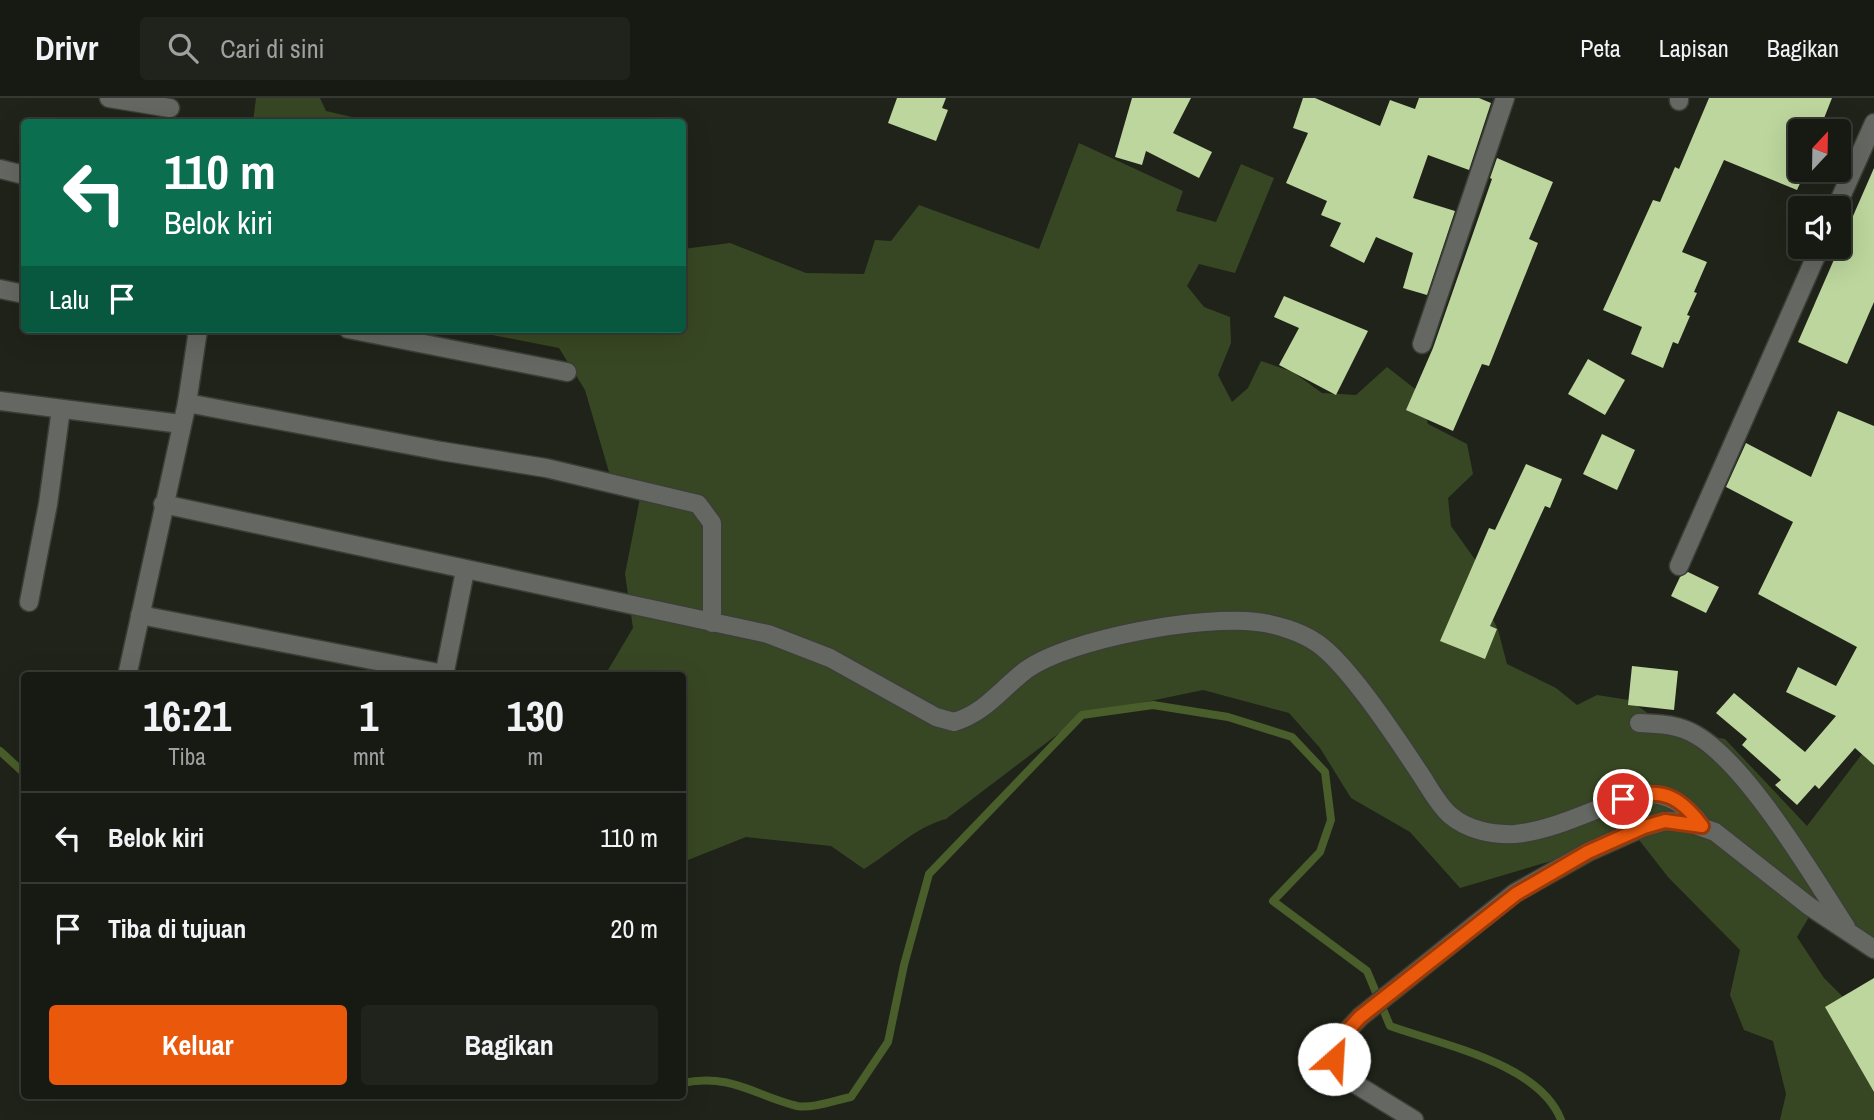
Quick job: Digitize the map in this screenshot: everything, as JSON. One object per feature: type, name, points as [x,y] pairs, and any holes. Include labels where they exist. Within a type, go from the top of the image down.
[{"type":"street","points":[[108,98],[170,108]]},
{"type":"street","points":[[1422,344],[1505,98]]},
{"type":"street","points":[[1841,196],[1874,123]]},
{"type":"street","points":[[0,169],[21,173]]},
{"type":"street","points":[[1679,566],[1814,259]]},
{"type":"street","points":[[0,289],[21,293]]},
{"type":"street","points":[[128,672],[187,402],[196,333]]},
{"type":"street","points":[[368,333],[567,372]]},
{"type":"street","points":[[0,401],[181,424]]},
{"type":"street","points":[[187,402],[428,449],[546,468],[698,504],[712,523],[712,623]]},
{"type":"street","points":[[29,602],[48,505],[61,409]]},
{"type":"street","points":[[163,504],[768,634],[831,658],[936,717],[954,722],[986,707],[1026,670],[1074,646],[1132,633],[1219,621],[1258,622],[1290,630],[1325,651],[1341,666],[1449,815],[1478,831],[1514,834],[1542,828],[1641,793],[1657,793],[1682,802],[1702,826],[1874,949]]},
{"type":"street","points":[[445,672],[465,571]]},
{"type":"street","points":[[140,615],[429,672]]},
{"type":"street","points":[[1639,723],[1670,724],[1697,735],[1730,763],[1781,829],[1851,934]]},
{"type":"street","points":[[1414,1120],[1349,1080],[1339,1068],[1335,1049],[1360,1017],[1398,984],[1516,894],[1588,852],[1644,827],[1665,821],[1702,826]]},
{"type":"green space","points":[[256,98],[320,98],[326,111],[354,119],[253,119]]},
{"type":"green space","points":[[1079,143],[1183,191],[1176,211],[1216,222],[1241,164],[1274,178],[1235,273],[1199,264],[1187,286],[1204,307],[1230,317],[1231,343],[1218,375],[1232,402],[1248,388],[1261,361],[1293,372],[1322,393],[1356,395],[1387,367],[1419,392],[1428,424],[1467,444],[1473,474],[1448,498],[1451,526],[1479,565],[1488,609],[1498,630],[1507,664],[1556,688],[1577,705],[1597,695],[1629,700],[1669,728],[1725,739],[1807,826],[1869,745],[1874,751],[1874,960],[1809,917],[1797,937],[1824,978],[1874,1028],[1874,1120],[1780,1120],[1786,1094],[1773,1041],[1744,1030],[1730,995],[1740,950],[1668,877],[1636,836],[1460,888],[1410,832],[1351,798],[1320,748],[1289,713],[1203,690],[1083,715],[946,819],[913,834],[864,869],[831,846],[746,837],[686,861],[686,672],[607,672],[633,628],[625,574],[641,493],[611,479],[585,390],[559,348],[482,333],[686,333],[686,249],[730,243],[806,273],[864,274],[875,240],[891,241],[919,205],[1039,249]]},
{"type":"building","points":[[897,98],[946,98],[942,108],[948,110],[936,141],[888,123]]},
{"type":"building","points":[[1132,98],[1191,98],[1173,133],[1212,152],[1199,178],[1146,151],[1142,165],[1115,157]]},
{"type":"building","points":[[1303,98],[1315,98],[1380,126],[1390,100],[1415,109],[1419,98],[1479,98],[1491,103],[1469,170],[1428,155],[1413,198],[1455,211],[1427,295],[1403,288],[1413,253],[1376,237],[1364,263],[1330,246],[1341,223],[1321,215],[1327,201],[1286,183],[1308,133],[1293,128]]},
{"type":"building","points":[[1709,98],[1832,98],[1824,119],[1788,119],[1788,182],[1801,182],[1797,190],[1724,160],[1682,252],[1707,262],[1694,292],[1697,293],[1687,315],[1690,316],[1678,344],[1673,342],[1663,368],[1631,354],[1642,327],[1603,310],[1653,200],[1660,202],[1675,167],[1679,169]]},
{"type":"building","points":[[1497,158],[1553,182],[1529,239],[1538,243],[1489,366],[1482,364],[1453,431],[1406,410],[1433,348]]},
{"type":"building","points":[[1874,168],[1874,302],[1847,364],[1798,342],[1834,259],[1851,259],[1851,221]]},
{"type":"building","points":[[1284,296],[1368,331],[1336,395],[1279,365],[1299,328],[1274,317]]},
{"type":"building","points":[[1588,359],[1625,380],[1605,415],[1568,394]]},
{"type":"building","points":[[1838,411],[1874,426],[1874,765],[1855,748],[1819,789],[1815,785],[1797,805],[1775,785],[1781,780],[1742,745],[1747,739],[1716,713],[1734,693],[1805,752],[1836,716],[1786,692],[1798,667],[1836,686],[1857,647],[1758,594],[1793,522],[1726,487],[1746,443],[1811,477]]},
{"type":"building","points":[[1602,434],[1635,450],[1617,490],[1583,474]]},
{"type":"building","points":[[1526,464],[1562,479],[1550,508],[1545,506],[1490,626],[1497,629],[1485,659],[1440,641],[1489,528],[1495,530]]},
{"type":"building","points":[[1688,572],[1719,587],[1706,613],[1671,596],[1680,577]]},
{"type":"building","points":[[1632,666],[1678,671],[1674,710],[1628,705]]},
{"type":"building","points":[[1874,978],[1874,1092],[1825,1007]]},
{"type":"waterway","points":[[686,1083],[729,1083],[803,1107],[851,1097],[888,1042],[904,965],[929,874],[1082,715],[1153,705],[1228,717],[1292,737],[1325,772],[1331,820],[1320,852],[1273,901],[1367,971],[1390,1026],[1462,1049],[1512,1071],[1533,1084],[1550,1101],[1561,1120]]},
{"type":"waterway","points":[[0,751],[21,770]]},
{"type":"route","points":[[1334,1059],[1339,1040],[1360,1017],[1398,984],[1516,894],[1588,852],[1644,827],[1665,821],[1702,826],[1682,802],[1671,797],[1657,793],[1641,793],[1623,799]]}]
